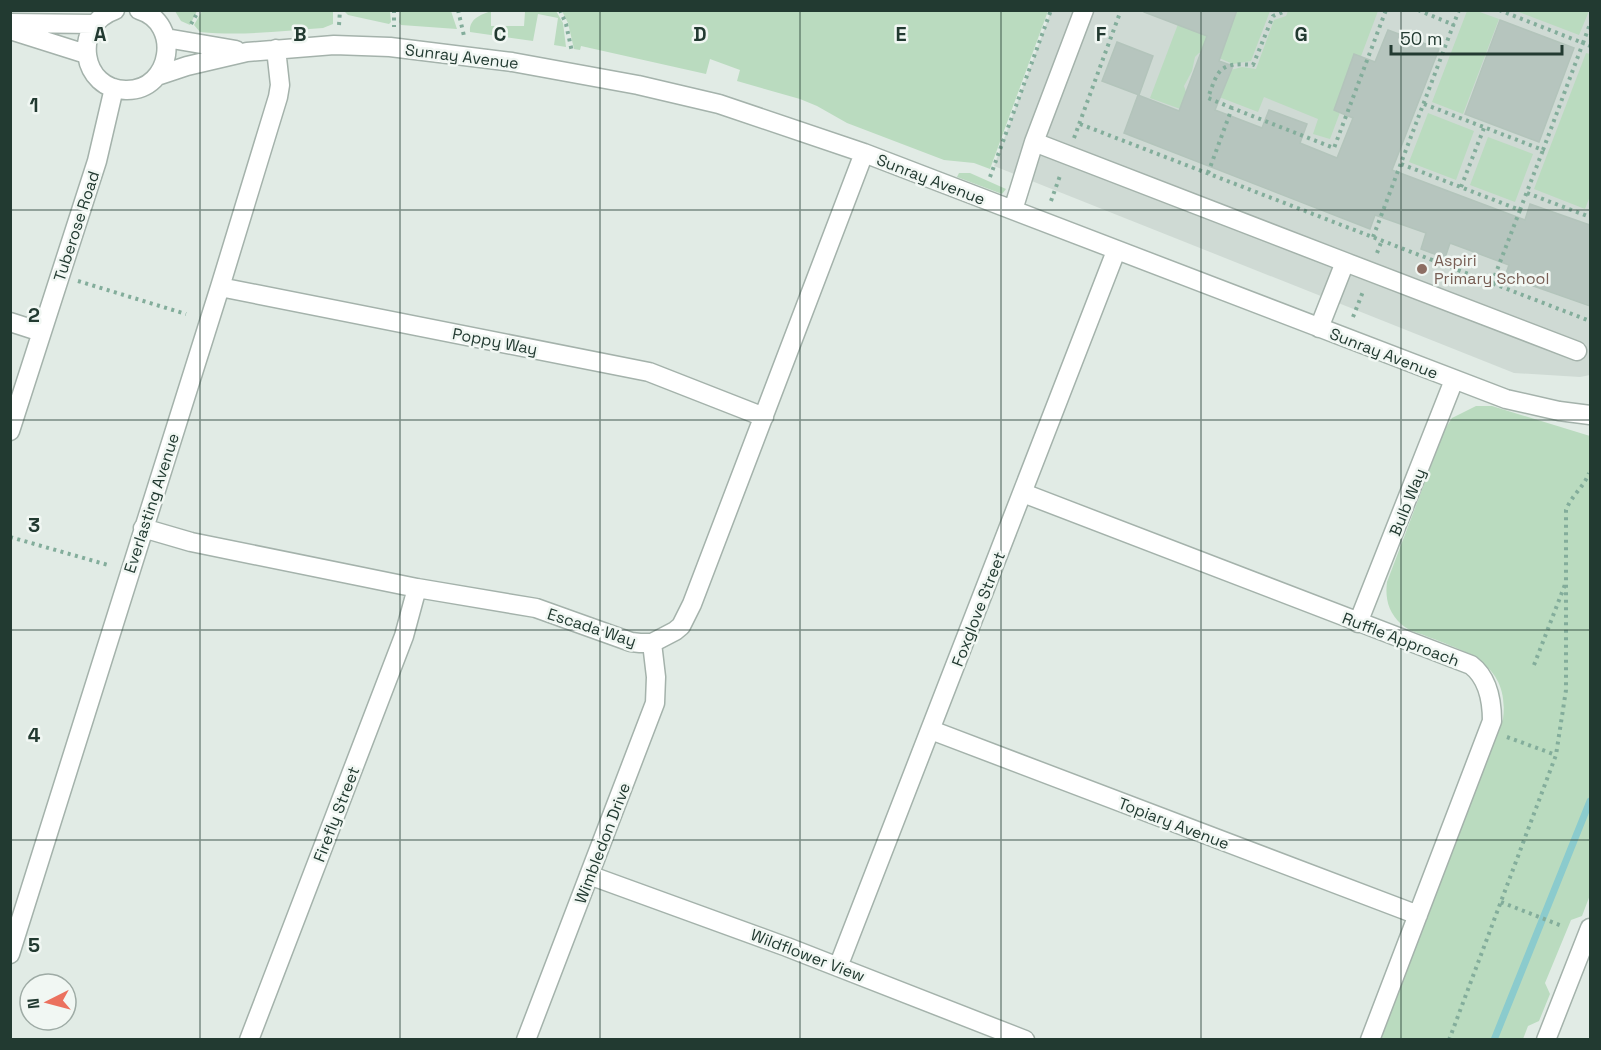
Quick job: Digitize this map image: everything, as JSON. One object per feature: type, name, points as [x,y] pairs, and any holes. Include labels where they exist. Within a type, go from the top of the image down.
[{"type":"street","points":[[114,88],[95,75],[89,65],[86,43],[95,24],[102,16],[115,10]]},
{"type":"street","points":[[139,10],[154,19],[166,38],[165,65],[157,76]]},
{"type":"street","points":[[1013,210],[1034,142],[1084,10]]},
{"type":"street","points":[[10,23],[95,24]]},
{"type":"street","points":[[10,30],[86,54]]},
{"type":"street","name":"Sunray Avenue","points":[[166,38],[188,44],[247,52]]},
{"type":"street","name":"Sunray Avenue","points":[[114,88],[137,89],[148,84],[157,76],[187,66],[247,52],[334,45],[390,47],[512,62],[638,85],[719,104],[864,153],[1506,399],[1559,411],[1590,415]]},
{"type":"street","name":"Everlasting Avenue","points":[[10,954],[278,97],[280,85],[276,49]]},
{"type":"street","name":"Tuberose Road","points":[[10,431],[97,161],[114,88]]},
{"type":"street","points":[[1034,142],[1577,351]]},
{"type":"street","name":"Escada Way","points":[[143,528],[191,542],[417,588],[536,608],[631,642],[652,643],[675,631],[686,616],[864,153]]},
{"type":"street","name":"Foxglove Street","points":[[838,967],[1116,251]]},
{"type":"street","points":[[1319,328],[1345,262]]},
{"type":"street","name":"Poppy Way","points":[[220,287],[638,369],[764,417]]},
{"type":"street","points":[[10,321],[41,332]]},
{"type":"street","name":"Bulb Way","points":[[1358,623],[1454,380]]},
{"type":"street","name":"Ruffle Approach","points":[[1023,493],[1471,665],[1481,676],[1490,696],[1492,721],[1370,1040]]},
{"type":"street","name":"Firefly Street","points":[[249,1040],[404,636],[417,588]]},
{"type":"street","name":"Wimbledon Drive","points":[[526,1040],[655,703],[657,677],[652,643]]},
{"type":"street","name":"Topiary Avenue","points":[[931,730],[1418,915]]},
{"type":"street","name":"Wildflower View","points":[[590,875],[838,967],[1025,1040]]},
{"type":"street","points":[[1546,1040],[1590,928]]},
{"type":"path","points":[[339,29],[340,10]]},
{"type":"path","points":[[394,10],[394,27]]},
{"type":"path","points":[[458,10],[464,36]]},
{"type":"path","points":[[560,10],[566,24],[572,53]]},
{"type":"path","points":[[990,177],[1051,10]]},
{"type":"path","points":[[1051,201],[1121,10]]},
{"type":"path","points":[[1283,12],[1273,16],[1253,65],[1232,65],[1217,72],[1208,98],[1334,148],[1386,10]]},
{"type":"path","points":[[1418,10],[1454,24]]},
{"type":"path","points":[[1373,237],[1460,10]]},
{"type":"path","points":[[1498,10],[1590,46]]},
{"type":"path","points":[[1492,283],[1590,24]]},
{"type":"path","points":[[1424,104],[1543,150]]},
{"type":"path","points":[[1208,173],[1232,108]]},
{"type":"path","points":[[1080,124],[1590,321]]},
{"type":"path","points":[[1461,187],[1484,128]]},
{"type":"path","points":[[1401,164],[1520,210]]},
{"type":"path","points":[[1527,193],[1590,215]]},
{"type":"path","points":[[78,281],[186,314]]},
{"type":"path","points":[[1449,1040],[1556,755],[1566,690],[1566,510],[1589,473]]},
{"type":"path","points":[[10,537],[108,565]]},
{"type":"path","points":[[1534,665],[1566,580]]},
{"type":"path","points":[[1507,737],[1556,755]]},
{"type":"path","points":[[1501,903],[1562,926]]},
{"type":"shaded area","name":"Aspiri Primary School","points":[[1051,11],[1590,11],[1590,375],[1580,377],[1514,373],[994,166]]},
{"type":"green space","points":[[175,11],[197,11],[190,25],[181,21]]},
{"type":"green space","points":[[202,11],[333,11],[333,24],[323,28],[262,33],[200,32],[194,25]]},
{"type":"green space","points":[[344,11],[390,11],[391,22],[389,24],[348,15]]},
{"type":"green space","points":[[451,11],[457,29],[401,25],[400,12]]},
{"type":"green space","points":[[491,11],[491,26],[524,26],[525,12],[556,11],[563,23],[566,47],[554,45],[558,18],[538,14],[533,41],[470,32],[473,21]]},
{"type":"green space","points":[[562,11],[1048,11],[990,169],[974,163],[944,160],[847,123],[800,99],[737,81],[740,70],[710,59],[706,74],[581,46],[580,50],[574,49],[568,23]]},
{"type":"green space","points":[[1183,11],[1270,11],[1251,61],[1233,64],[1205,52],[1195,57],[1192,71],[1184,86],[1186,92],[1214,108],[1219,123],[1150,98]]},
{"type":"green space","points":[[1288,11],[1378,11],[1330,139],[1313,134],[1318,119],[1264,97],[1258,112],[1219,97],[1227,71],[1242,67],[1256,69],[1274,20],[1286,16]]},
{"type":"green space","points":[[1467,11],[1477,11],[1499,19],[1463,114],[1432,102]]},
{"type":"green space","points":[[1516,11],[1589,11],[1579,35]]},
{"type":"green space","points":[[1586,53],[1590,54],[1590,196],[1585,209],[1534,189]]},
{"type":"green space","points":[[1428,113],[1474,131],[1456,180],[1409,162]]},
{"type":"green space","points":[[1488,137],[1533,154],[1515,202],[1470,185]]},
{"type":"green space","points":[[959,173],[970,173],[1006,189],[1002,194],[957,177]]},
{"type":"green space","points":[[1476,406],[1492,406],[1590,436],[1590,895],[1582,916],[1571,920],[1545,983],[1550,994],[1539,1021],[1528,1026],[1523,1039],[1381,1039],[1503,719],[1500,685],[1493,673],[1470,655],[1403,626],[1390,610],[1387,594],[1387,582],[1445,429],[1452,418]]},
{"type":"building","points":[[1144,10],[1237,10],[1219,61],[1233,66],[1215,110],[1262,128],[1269,110],[1307,124],[1300,143],[1337,158],[1353,118],[1334,110],[1354,54],[1375,62],[1388,30],[1439,49],[1392,170],[1525,220],[1530,204],[1590,225],[1590,306],[1505,276],[1509,265],[1450,243],[1445,258],[1421,249],[1426,233],[1375,215],[1370,229],[1124,133],[1138,95],[1179,111],[1207,36],[1144,12]]},
{"type":"building","points":[[1500,20],[1574,48],[1539,142],[1465,114]]},
{"type":"building","points":[[1117,42],[1153,56],[1139,95],[1102,81]]},
{"type":"waterway","points":[[1494,1040],[1590,801]]},
{"type":"place","name":"Aspiri Primary School","points":[[1422,269]]}]
